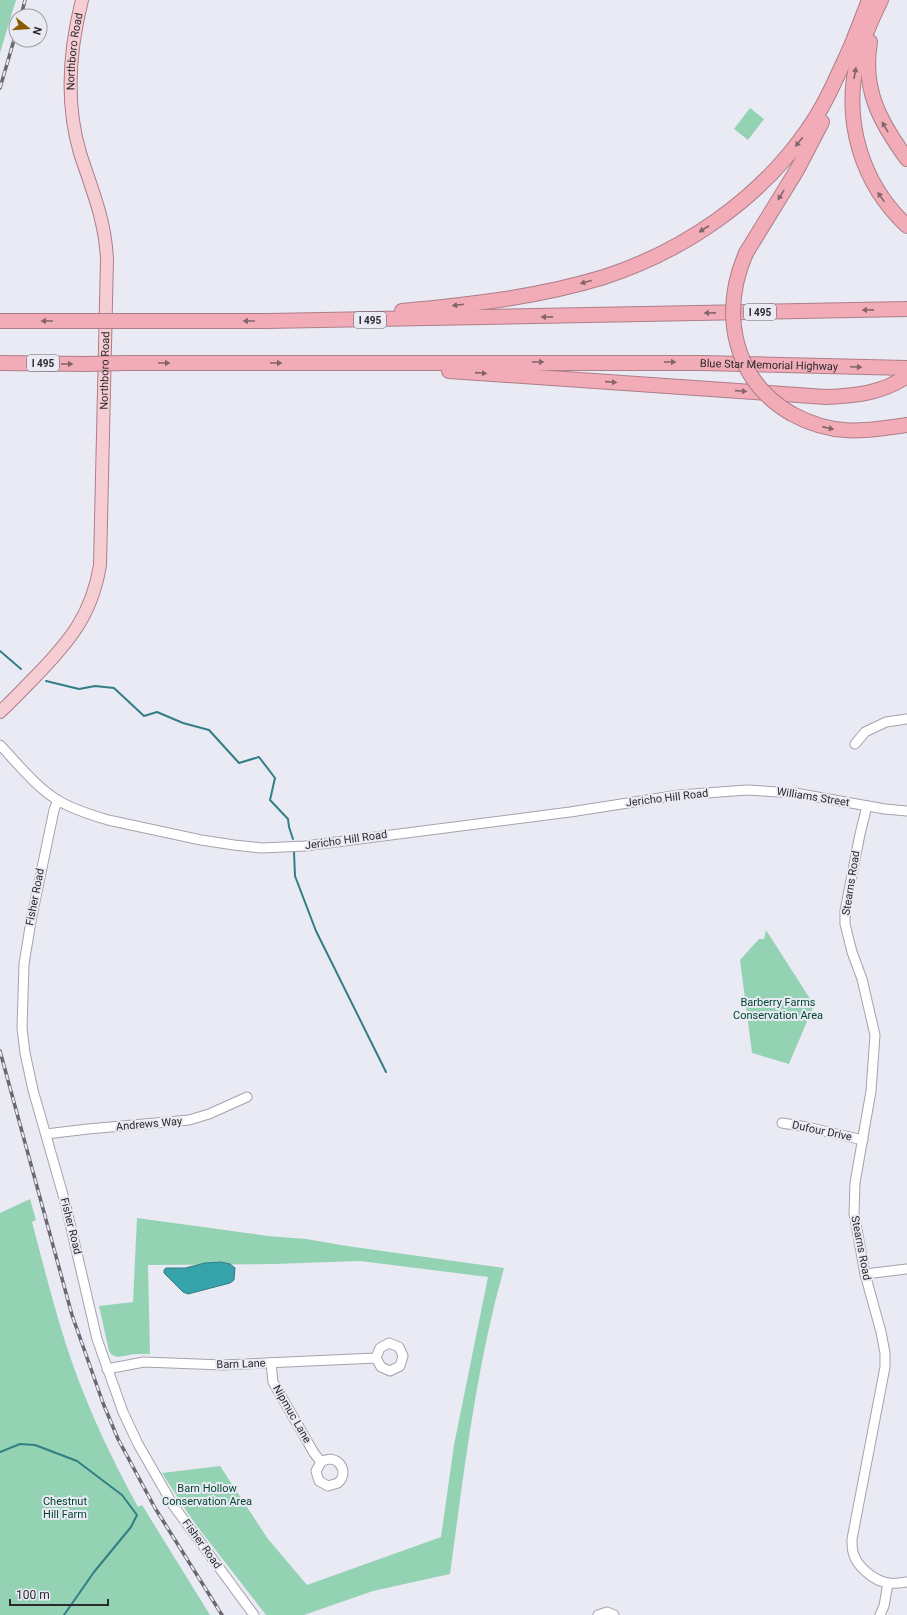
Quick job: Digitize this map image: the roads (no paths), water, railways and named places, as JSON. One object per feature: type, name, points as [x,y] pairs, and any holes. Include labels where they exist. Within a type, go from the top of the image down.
[{"type":"highway","points":[[870,0],[824,116],[809,148],[746,253],[737,279],[733,302],[733,325],[738,348],[746,369],[758,386],[772,401],[792,414],[817,426],[846,431],[871,430],[907,425]]},
{"type":"highway","points":[[882,0],[869,44],[869,83],[874,104],[881,120],[907,159]]},
{"type":"highway","points":[[882,0],[867,30],[857,61],[852,92],[853,121],[860,153],[871,180],[883,200],[907,226]]},
{"type":"highway","points":[[267,322],[408,310],[510,297],[554,289],[594,279],[623,270],[658,255],[721,217],[750,194],[776,169],[814,121],[851,46]]},
{"type":"highway","name":"I 495","points":[[0,321],[267,322],[907,309]]},
{"type":"highway","name":"Blue Star Memorial Highway","points":[[331,363],[631,362],[907,368]]},
{"type":"highway","name":"I 495","points":[[0,363],[331,363]]},
{"type":"highway","points":[[331,363],[807,396],[854,395],[879,390],[895,384],[907,376]]},
{"type":"main road","name":"Northboro Road","points":[[0,712],[60,651],[74,631],[89,604],[96,584],[100,565],[107,259],[103,222],[79,147],[71,101],[70,82],[72,48],[82,0]]},
{"type":"street","points":[[855,744],[864,732],[886,722],[907,719]]},
{"type":"street","name":"Jericho Hill Road","points":[[0,745],[31,778],[58,800],[95,816],[141,828],[234,845],[262,848],[281,848],[570,812],[679,795],[718,792]]},
{"type":"street","name":"Williams Street","points":[[718,792],[747,790],[773,791],[819,797],[886,809],[907,810]]},
{"type":"street","name":"Fisher Road","points":[[58,800],[54,810],[29,931],[24,964],[22,1028],[25,1053],[33,1090],[65,1202],[97,1339],[123,1412],[138,1444],[173,1505],[254,1615]]},
{"type":"street","name":"Stearns Road","points":[[867,806],[845,911],[846,924],[852,952],[862,979],[875,1035],[871,1091],[855,1184],[854,1214],[865,1274],[881,1332],[885,1353],[885,1367],[854,1524],[852,1552],[858,1563],[865,1571],[875,1578],[888,1583],[907,1582]]},
{"type":"street","name":"Andrews Way","points":[[46,1134],[189,1120],[209,1114],[247,1097]]},
{"type":"street","name":"Dufour Drive","points":[[782,1123],[807,1127],[863,1140]]},
{"type":"street","points":[[865,1274],[907,1268]]},
{"type":"street","name":"Barn Lane","points":[[107,1369],[144,1362],[215,1365],[376,1358]]},
{"type":"street","name":"Nipmuc Lane","points":[[271,1363],[273,1382],[321,1462]]},
{"type":"street","points":[[880,1615],[884,1606],[888,1583]]},
{"type":"street","points":[[598,1615],[607,1612],[614,1615]]},
{"type":"water","points":[[221,1262],[230,1264],[235,1268],[234,1280],[230,1283],[188,1294],[183,1292],[164,1273],[166,1268],[185,1268],[205,1263]]},
{"type":"waterway","points":[[0,651],[21,669]]},
{"type":"waterway","points":[[46,681],[79,689],[95,686],[114,688],[144,716],[157,712],[183,723],[209,730],[239,763],[259,757],[275,778],[270,800],[288,819],[293,839]]},
{"type":"waterway","points":[[294,852],[295,876],[316,931],[386,1072]]},
{"type":"waterway","points":[[0,1452],[20,1444],[35,1445],[77,1461],[122,1495],[137,1515],[131,1527],[94,1572],[64,1615]]},
{"type":"railway","points":[[23,8],[25,0]]},
{"type":"railway","points":[[0,88],[12,48]]},
{"type":"railway","points":[[0,1051],[72,1315],[103,1403],[118,1439],[155,1508],[222,1615]]},
{"type":"park label","name":"Barberry Farms Conservation Area","points":[[778,1008]]},
{"type":"park label","name":"Barn Hollow Conservation Area","points":[[207,1494]]},
{"type":"park label","name":"Chestnut Hill Farm","points":[[65,1507]]}]
